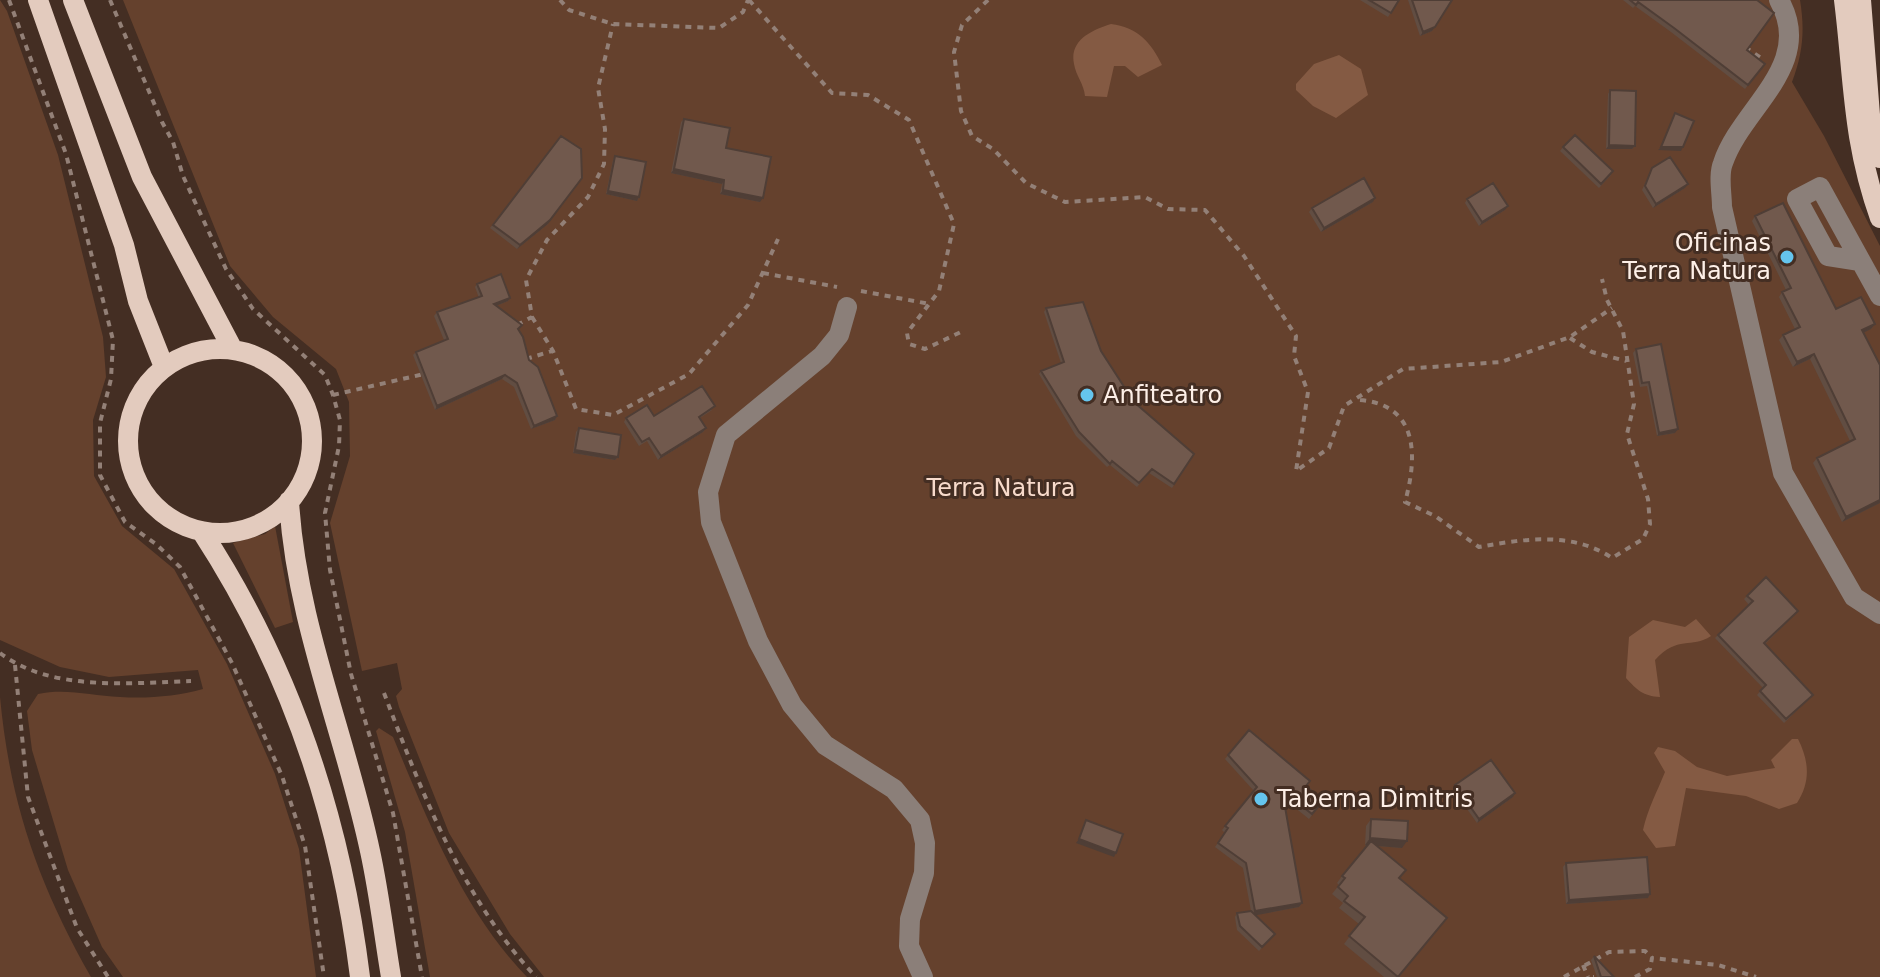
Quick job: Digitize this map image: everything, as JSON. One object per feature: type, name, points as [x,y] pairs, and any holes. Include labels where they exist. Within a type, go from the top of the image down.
[{"type":"main road","points":[[38,0],[124,245],[138,301],[164,367]]},
{"type":"main road","points":[[73,0],[142,177],[233,350]]},
{"type":"main road","points":[[1844,0],[1855,127],[1865,175],[1880,218]]},
{"type":"main road","points":[[1861,0],[1870,115],[1880,158]]},
{"type":"main road","points":[[209,349],[233,350],[273,366],[302,399],[312,442],[309,466],[289,501],[263,522],[240,530],[202,532],[163,513],[144,493],[132,468],[128,440],[132,412],[144,387],[164,367],[185,355],[209,349]]},
{"type":"main road","points":[[289,501],[291,536],[308,629],[370,850],[391,977]]},
{"type":"main road","points":[[202,532],[243,596],[290,697],[328,811],[360,977]]},
{"type":"lane","points":[[1779,0],[1786,12],[1789,43],[1782,69],[1736,136],[1722,165],[1722,207],[1783,473],[1854,597],[1880,614]]},
{"type":"lane","points":[[1860,261],[1880,296]]},
{"type":"lane","points":[[847,307],[839,335],[822,356],[726,435],[708,492],[711,522],[758,641],[798,715],[825,745],[894,789],[920,820],[925,843],[924,873],[910,919],[909,946],[923,977]]},
{"type":"path","points":[[9,0],[66,154],[113,340],[111,379],[100,423],[100,475],[125,522],[156,544],[180,567],[232,663],[282,776],[305,846],[324,977]]},
{"type":"path","points":[[110,0],[226,269],[253,309],[325,375],[333,395],[340,420],[339,446],[325,513],[330,570],[351,674],[393,813],[422,977]]},
{"type":"path","points":[[560,0],[569,10],[613,24],[719,28],[743,12],[748,0],[832,93],[868,95],[909,120],[954,224],[939,291],[907,333],[909,344],[925,349],[965,330]]},
{"type":"path","points":[[988,0],[962,25],[954,52],[961,111],[972,136],[993,149],[1026,183],[1065,202],[1145,197],[1168,209],[1205,210],[1244,256],[1296,336],[1294,356],[1308,392],[1296,471],[1329,448],[1344,406],[1403,369],[1501,362],[1570,337],[1612,308]]},
{"type":"path","points":[[613,24],[598,88],[605,129],[604,164],[588,197],[547,240],[526,280],[532,317],[553,351],[576,409],[613,415],[689,374],[748,305],[778,239]]},
{"type":"path","points":[[1739,42],[1763,60],[1782,69]]},
{"type":"path","points":[[762,273],[828,285]]},
{"type":"path","points":[[1358,400],[1377,403],[1394,413],[1411,440],[1414,471],[1405,502],[1435,516],[1479,547],[1547,539],[1578,542],[1612,558],[1643,539],[1650,524],[1648,499],[1627,434],[1634,404],[1623,331],[1602,279]]},
{"type":"path","points":[[876,294],[930,304]]},
{"type":"path","points":[[504,331],[532,317]]},
{"type":"path","points":[[1570,337],[1592,352],[1626,361]]},
{"type":"path","points":[[512,363],[553,351]]},
{"type":"path","points":[[333,395],[431,373]]},
{"type":"path","points":[[0,653],[15,665],[67,678],[117,684],[191,681]]},
{"type":"path","points":[[15,665],[28,797],[77,928],[108,977]]},
{"type":"path","points":[[384,693],[436,824],[508,947],[536,977]]},
{"type":"path","points":[[1564,977],[1609,952],[1645,951],[1652,958],[1718,965],[1756,977]]},
{"type":"path","points":[[1635,977],[1650,969],[1652,958]]},
{"type":"path","points":[[1583,965],[1592,977]]},
{"type":"green space","points":[[0,0],[7,11],[58,155],[103,337],[106,377],[93,420],[94,476],[122,526],[174,569],[227,664],[275,774],[299,849],[316,977],[123,977],[102,947],[68,870],[32,750],[27,711],[38,694],[69,692],[141,698],[203,689],[198,670],[109,677],[60,667],[0,640]]},
{"type":"green space","name":"Terra Natura","points":[[123,0],[1800,0],[1802,41],[1792,82],[1824,136],[1880,246],[1880,977],[544,977],[510,934],[449,833],[399,707],[396,696],[402,689],[397,663],[362,671],[330,523],[350,456],[349,402],[336,369],[273,317],[230,266]]},
{"type":"green space","points":[[275,526],[293,622],[275,628],[233,543],[265,534]]},
{"type":"green space","points":[[0,697],[11,772],[29,842],[56,909],[91,977],[0,977]]},
{"type":"green space","points":[[379,728],[393,737],[434,832],[466,894],[504,951],[527,977],[430,977],[405,832],[376,731]]},
{"type":"shaded area","points":[[1111,24],[1136,32],[1153,49],[1162,65],[1138,77],[1125,66],[1114,66],[1107,97],[1085,96],[1074,64],[1075,48],[1078,42],[1096,29]]},
{"type":"shaded area","points":[[1339,55],[1361,69],[1368,95],[1336,118],[1313,106],[1296,90],[1296,84],[1314,64]]},
{"type":"shaded area","points":[[1696,619],[1711,636],[1671,648],[1655,660],[1660,697],[1641,692],[1626,678],[1629,637],[1653,620],[1685,627]]},
{"type":"shaded area","points":[[1792,739],[1798,739],[1807,771],[1805,787],[1797,803],[1779,809],[1746,796],[1686,788],[1675,846],[1656,848],[1643,830],[1665,772],[1654,753],[1658,747],[1675,751],[1697,767],[1727,776],[1775,768],[1771,760]]},
{"type":"building","points":[[1369,0],[1399,0],[1391,13]]},
{"type":"building","points":[[1412,0],[1452,0],[1435,27],[1423,32]]},
{"type":"building","points":[[1630,0],[1757,0],[1774,13],[1747,50],[1765,64],[1748,85],[1638,2],[1636,5]]},
{"type":"building","points":[[1610,90],[1636,91],[1635,146],[1609,145]]},
{"type":"building","points":[[1675,113],[1694,121],[1683,147],[1661,147]]},
{"type":"building","points":[[684,119],[730,128],[726,148],[771,157],[763,198],[723,190],[724,180],[674,169]]},
{"type":"building","points":[[1575,135],[1613,171],[1601,184],[1563,147]]},
{"type":"building","points":[[561,136],[581,149],[582,178],[550,220],[520,245],[493,225]]},
{"type":"building","points":[[615,156],[646,162],[639,197],[608,191]]},
{"type":"building","points":[[1670,157],[1688,184],[1656,204],[1645,186],[1652,168]]},
{"type":"building","points":[[1364,178],[1375,198],[1324,228],[1312,208]]},
{"type":"building","points":[[1493,183],[1508,206],[1482,222],[1467,199]]},
{"type":"building","points":[[1783,203],[1836,309],[1861,297],[1875,324],[1862,330],[1880,365],[1880,500],[1846,517],[1817,458],[1855,439],[1814,354],[1797,362],[1783,335],[1800,327],[1782,292],[1791,288],[1755,216]]},
{"type":"building","points":[[501,274],[510,298],[494,304],[522,325],[518,329],[529,360],[538,367],[557,416],[534,426],[517,383],[505,375],[437,406],[416,352],[448,339],[437,312],[482,296],[477,284]]},
{"type":"building","name":"Anfiteatro","points":[[1083,302],[1101,351],[1134,402],[1194,454],[1174,484],[1152,469],[1139,483],[1112,461],[1110,464],[1079,432],[1041,371],[1064,362],[1046,308]]},
{"type":"building","points":[[1661,344],[1678,429],[1659,433],[1649,382],[1642,383],[1636,349]]},
{"type":"building","points":[[702,386],[715,406],[699,417],[706,428],[661,456],[649,438],[642,442],[626,418],[647,405],[654,416]]},
{"type":"building","points":[[579,428],[621,435],[618,457],[575,450]]},
{"type":"building","points":[[1766,577],[1798,611],[1764,643],[1813,695],[1786,719],[1760,691],[1766,685],[1718,635],[1753,601],[1747,596]]},
{"type":"building","points":[[1249,730],[1310,781],[1306,786],[1323,801],[1312,814],[1282,790],[1302,903],[1255,911],[1246,863],[1218,843],[1228,828],[1225,826],[1257,787],[1228,755]]},
{"type":"building","points":[[1491,760],[1515,793],[1479,819],[1455,785]]},
{"type":"building","points":[[1371,819],[1408,821],[1407,841],[1370,838]]},
{"type":"building","points":[[1086,820],[1123,834],[1116,853],[1079,839]]},
{"type":"building","points":[[1371,841],[1406,870],[1399,878],[1447,918],[1398,977],[1349,936],[1365,917],[1344,901],[1348,896],[1338,887],[1345,878],[1342,876]]},
{"type":"building","points":[[1647,857],[1650,894],[1569,900],[1566,863]]},
{"type":"building","points":[[1251,911],[1275,934],[1262,947],[1240,926],[1237,913]]},
{"type":"building","points":[[1594,956],[1614,977],[1601,977]]},
{"type":"place","name":"Oficinas Terra Natura","points":[[1787,257]]},
{"type":"place","name":"Anfiteatro","points":[[1087,395]]},
{"type":"place","name":"Taberna Dimitris","points":[[1261,799]]}]
